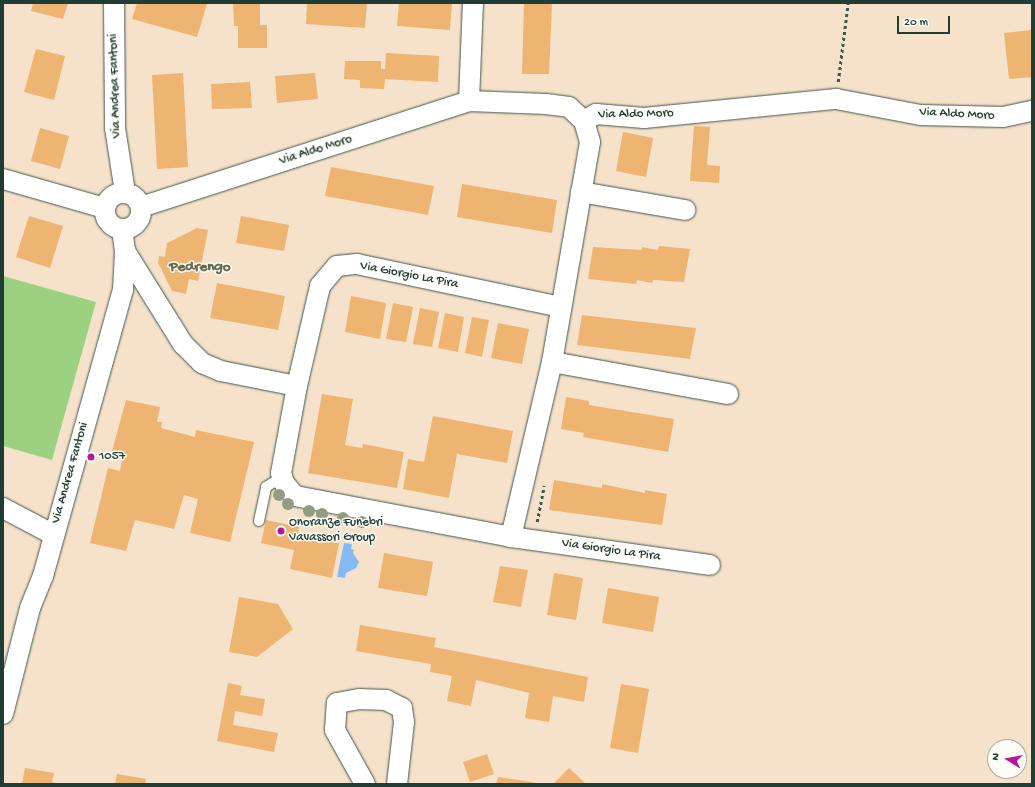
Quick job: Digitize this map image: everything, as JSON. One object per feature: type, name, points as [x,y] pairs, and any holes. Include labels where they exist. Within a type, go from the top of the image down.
[{"type":"street","name":"Via Andrea Fantoni","points":[[114,3],[115,128],[125,192]]},
{"type":"street","points":[[469,101],[473,3]]},
{"type":"street","name":"Via Aldo Moro","points":[[141,207],[469,101],[546,104],[569,107],[584,121],[596,114],[644,118],[836,99],[921,114],[1004,117],[1032,111]]},
{"type":"street","points":[[518,538],[552,362],[590,142],[584,121]]},
{"type":"street","points":[[3,179],[105,208]]},
{"type":"street","points":[[125,192],[136,197],[141,207],[139,220],[128,228],[122,229],[107,220],[105,208],[112,196],[125,192]]},
{"type":"street","points":[[581,192],[685,210]]},
{"type":"street","name":"Via Andrea Fantoni","points":[[3,714],[30,608],[43,576],[123,290],[124,251],[122,229]]},
{"type":"street","points":[[124,251],[183,344],[202,363],[221,371],[297,386]]},
{"type":"street","name":"Via Giorgio La Pira","points":[[561,307],[357,264],[337,266],[320,286],[297,386],[281,473],[289,491],[301,498],[518,538],[710,565]]},
{"type":"street","points":[[552,362],[728,394]]},
{"type":"street","points":[[3,508],[54,535]]},
{"type":"street","points":[[365,784],[335,730],[337,703],[359,699],[386,700],[402,708],[404,722],[398,784]]},
{"type":"lane","points":[[259,521],[266,487],[277,480],[281,473]]},
{"type":"path","points":[[836,99],[848,3]]},
{"type":"path","points":[[518,538],[539,518],[545,480]]},
{"type":"green space","points":[[3,276],[96,302],[52,460],[3,446]]},
{"type":"water","points":[[344,543],[352,544],[351,549],[354,550],[353,553],[359,562],[356,568],[346,573],[345,578],[337,577]]},
{"type":"building","points":[[33,3],[68,3],[63,19],[31,11]]},
{"type":"building","points":[[137,3],[207,4],[197,37],[132,19]]},
{"type":"building","points":[[233,3],[260,3],[260,25],[267,25],[267,48],[238,48],[238,26],[234,26]]},
{"type":"building","points":[[307,3],[367,3],[365,28],[306,24]]},
{"type":"building","points":[[399,3],[452,3],[450,30],[397,26]]},
{"type":"building","points":[[524,3],[552,3],[549,74],[522,74]]},
{"type":"building","points":[[1032,30],[1032,77],[1009,79],[1004,33]]},
{"type":"building","points":[[36,49],[65,56],[54,100],[24,92]]},
{"type":"building","points":[[386,53],[439,56],[438,82],[385,79],[384,89],[360,88],[360,80],[344,79],[345,61],[381,61],[381,69],[385,69]]},
{"type":"building","points":[[183,73],[188,167],[157,169],[152,75]]},
{"type":"building","points":[[315,73],[318,99],[277,103],[275,76]]},
{"type":"building","points":[[250,82],[252,108],[212,109],[211,84]]},
{"type":"building","points":[[694,126],[710,127],[707,165],[720,166],[719,183],[690,181]]},
{"type":"building","points":[[40,128],[69,136],[60,169],[31,161]]},
{"type":"building","points":[[623,132],[653,138],[646,177],[616,171]]},
{"type":"building","points":[[331,167],[434,186],[428,215],[325,196]]},
{"type":"building","points":[[462,184],[557,200],[552,233],[457,217]]},
{"type":"building","points":[[29,216],[63,226],[50,268],[16,257]]},
{"type":"building","points":[[241,216],[289,225],[284,251],[236,243]]},
{"type":"building","points":[[197,228],[208,230],[198,281],[189,279],[186,294],[172,291],[158,263],[159,256],[165,257],[167,243]]},
{"type":"building","points":[[659,246],[690,249],[684,282],[653,280],[652,283],[637,280],[636,284],[588,279],[593,247],[642,250],[642,247],[658,250]]},
{"type":"building","points":[[217,283],[285,296],[278,330],[210,318]]},
{"type":"building","points":[[351,296],[386,303],[380,339],[345,332]]},
{"type":"building","points":[[393,303],[413,307],[406,342],[386,339]]},
{"type":"building","points":[[420,308],[439,312],[432,347],[413,344]]},
{"type":"building","points":[[445,313],[464,317],[458,352],[438,348]]},
{"type":"building","points":[[582,315],[696,328],[690,359],[577,345]]},
{"type":"building","points":[[472,317],[489,320],[482,357],[465,353]]},
{"type":"building","points":[[498,323],[529,329],[522,364],[491,358]]},
{"type":"building","points":[[322,394],[353,399],[345,445],[362,448],[363,444],[404,452],[397,488],[308,473]]},
{"type":"building","points":[[566,397],[589,401],[589,405],[674,419],[668,452],[583,437],[584,433],[561,429]]},
{"type":"building","points":[[126,400],[160,407],[157,422],[162,422],[161,428],[195,437],[196,430],[254,442],[230,542],[190,533],[198,499],[184,495],[174,529],[135,520],[126,551],[90,543],[108,468],[120,471],[122,459],[111,455]]},
{"type":"building","points":[[433,416],[513,431],[507,463],[457,454],[449,498],[403,489],[408,459],[424,462]]},
{"type":"building","points":[[554,480],[602,488],[602,484],[645,493],[645,490],[667,494],[662,525],[549,510]]},
{"type":"building","points":[[266,520],[299,527],[298,536],[339,543],[332,578],[290,569],[294,550],[261,543]]},
{"type":"building","points":[[384,553],[433,562],[427,596],[378,588]]},
{"type":"building","points":[[500,566],[528,570],[521,607],[493,602]]},
{"type":"building","points":[[554,573],[583,578],[576,620],[547,615]]},
{"type":"building","points":[[608,588],[659,597],[653,632],[602,623]]},
{"type":"building","points":[[239,597],[278,604],[293,629],[257,657],[229,652]]},
{"type":"building","points":[[360,625],[436,638],[434,647],[588,677],[584,702],[553,696],[549,722],[525,718],[529,693],[476,680],[471,706],[447,701],[452,676],[430,672],[431,664],[356,651]]},
{"type":"building","points":[[228,683],[242,686],[240,695],[265,699],[262,716],[235,711],[233,725],[278,733],[274,752],[217,741]]},
{"type":"building","points":[[621,684],[649,689],[638,753],[610,748]]},
{"type":"building","points":[[487,754],[494,774],[470,782],[463,762]]},
{"type":"building","points":[[25,768],[54,773],[52,782],[59,784],[22,784]]},
{"type":"building","points":[[569,768],[586,784],[553,784]]},
{"type":"building","points":[[117,774],[146,779],[145,784],[115,784]]},
{"type":"building","points":[[498,777],[537,783],[537,784],[496,784]]},
{"type":"place","name":"1057","points":[[91,457]]},
{"type":"place","name":"Onoranze Funebri Vavassori Group","points":[[281,531]]},
{"type":"district","name":"Pedrengo","points":[[200,268]]}]
